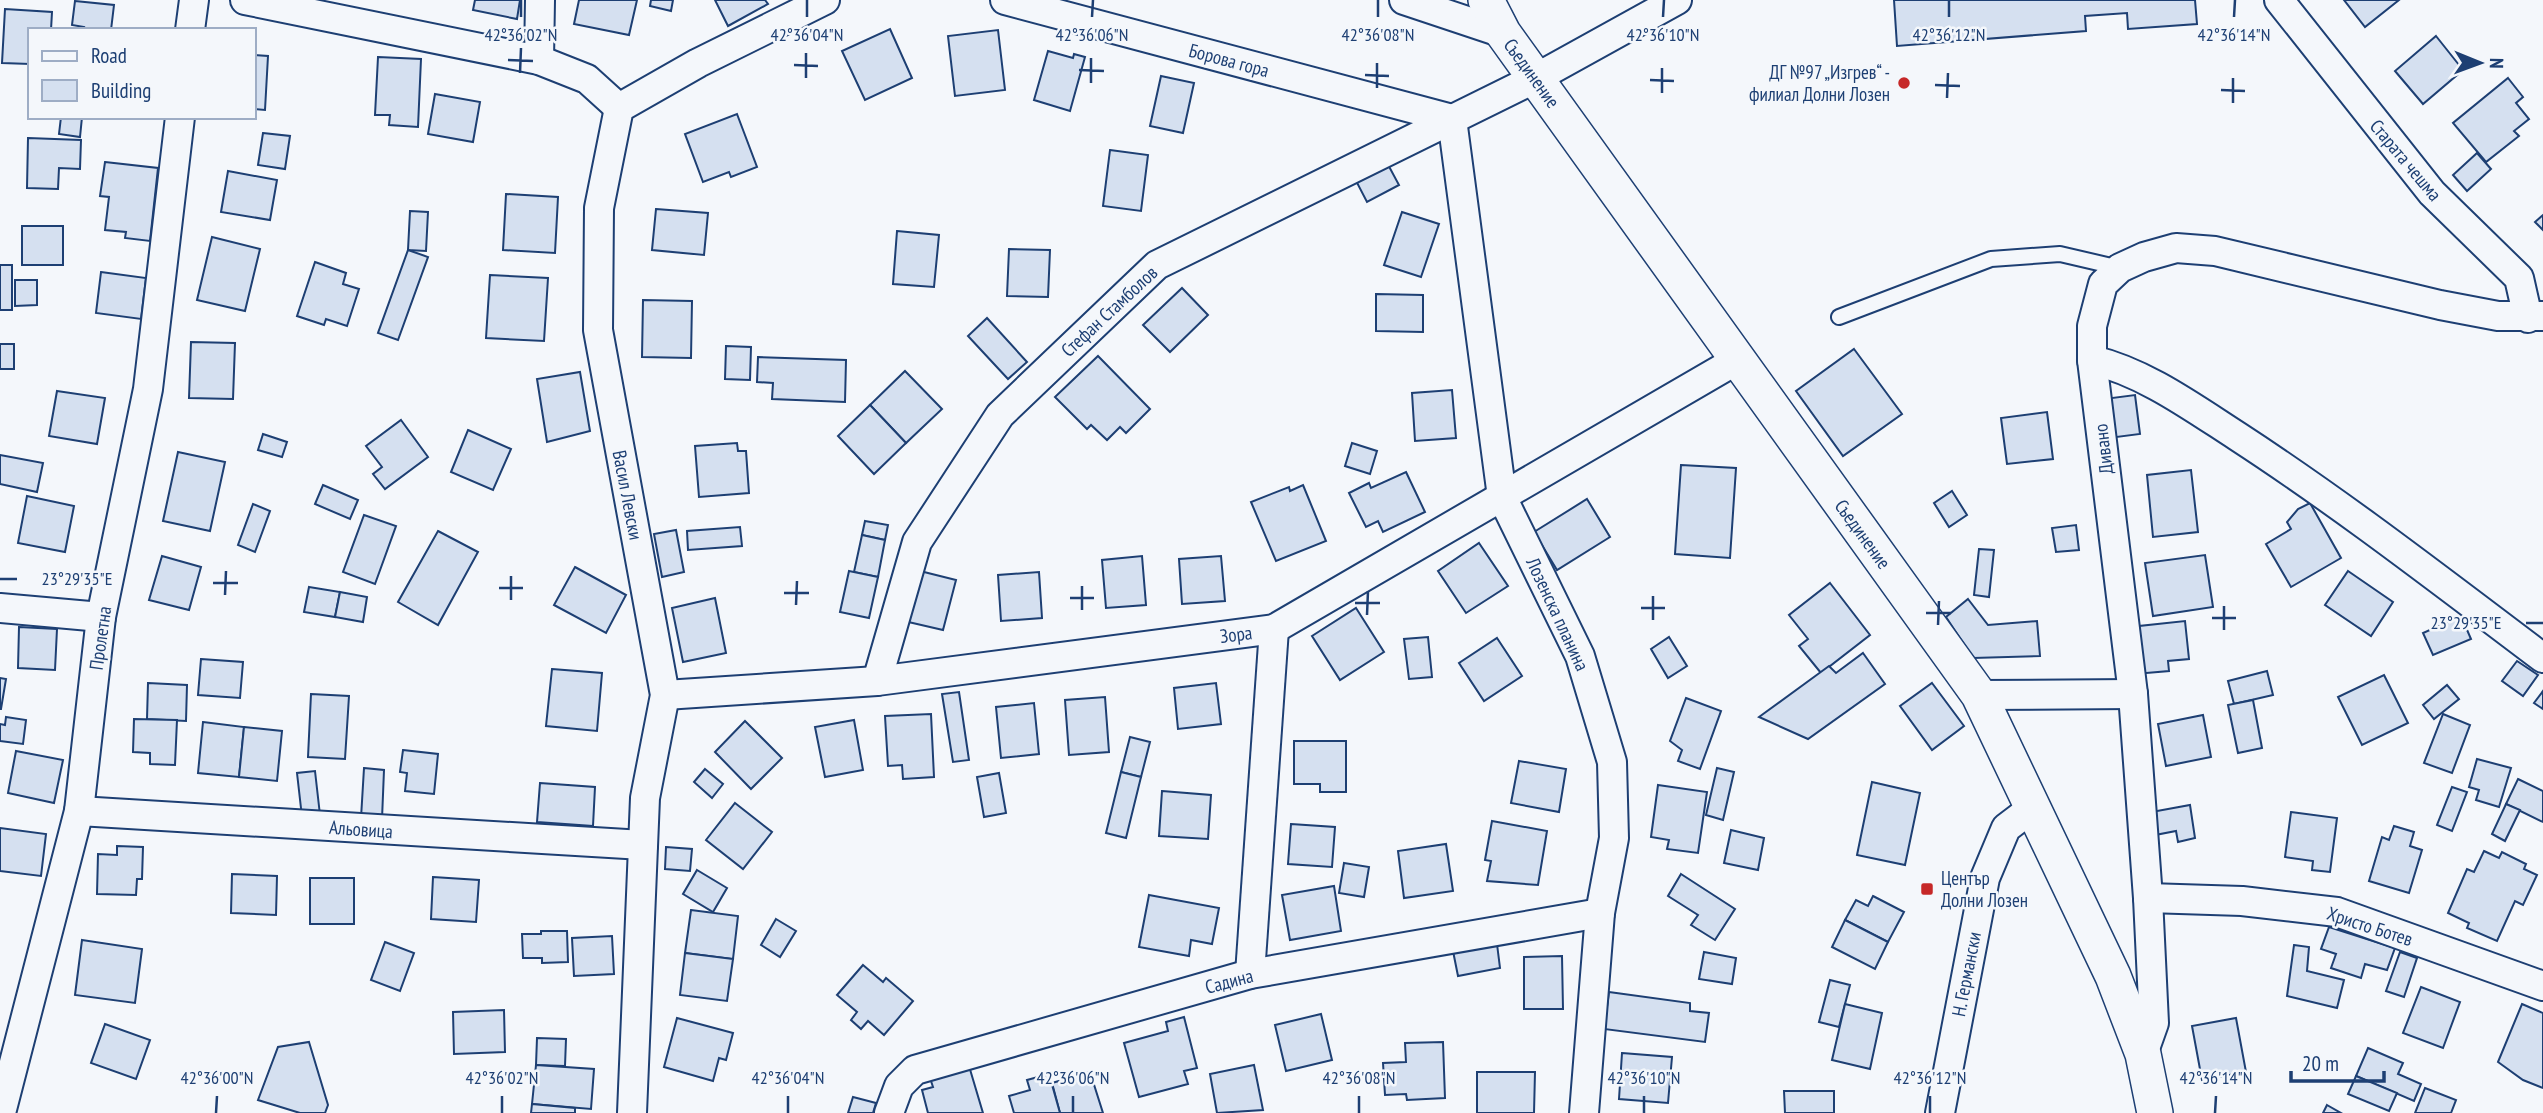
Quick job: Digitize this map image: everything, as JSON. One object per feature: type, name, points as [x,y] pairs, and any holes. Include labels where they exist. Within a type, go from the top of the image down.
[{"type":"street","points":[[190,28],[194,0]]},
{"type":"street","points":[[245,0],[539,60],[587,79],[620,108],[698,63],[825,0]]},
{"type":"street","points":[[539,60],[540,0]]},
{"type":"street","name":"Борова гора","points":[[1004,0],[1452,119]]},
{"type":"street","points":[[1404,0],[1503,33]]},
{"type":"street","name":"Съединение","points":[[1486,0],[1503,33],[1979,695],[2113,976],[2143,1054],[2155,1113]]},
{"type":"street","name":"Стефан Стамболов","points":[[877,681],[917,542],[1000,415],[1157,265],[1536,78],[1677,0]]},
{"type":"street","name":"Старата чешма","points":[[2279,0],[2432,193],[2519,278],[2536,317]]},
{"type":"street","name":"Васил Левски","points":[[620,108],[599,208],[598,330],[665,695],[645,798],[632,1113]]},
{"type":"street","name":"Пролетна","points":[[1,1113],[79,811],[101,617],[148,389],[180,119]]},
{"type":"street","name":"Лозенска планина","points":[[1452,119],[1502,497],[1580,656],[1612,762],[1614,838],[1600,914],[1584,1113]]},
{"type":"street","points":[[2120,268],[2144,257],[2176,248],[2216,251],[2440,305],[2498,316],[2536,317]]},
{"type":"street","name":"Дивано","points":[[2120,268],[2103,284],[2092,326],[2092,360],[2133,694],[2148,898],[2154,1023],[2143,1054]]},
{"type":"street","name":"Зора","points":[[665,695],[877,681],[1275,629],[1737,360]]},
{"type":"street","points":[[2092,360],[2115,365],[2154,386],[2327,494],[2543,658]]},
{"type":"street","points":[[0,608],[101,617]]},
{"type":"street","points":[[1250,974],[1275,629]]},
{"type":"street","points":[[1979,695],[2133,694]]},
{"type":"street","name":"Н. Германски","points":[[1940,1113],[1984,878],[2006,828],[2032,809]]},
{"type":"street","name":"Альовица","points":[[79,811],[643,845]]},
{"type":"street","name":"Христо Ботев","points":[[2148,898],[2242,901],[2337,912],[2543,986]]},
{"type":"street","name":"Садина","points":[[889,1113],[899,1086],[915,1070],[1250,974],[1600,914]]},
{"type":"lane","points":[[1839,317],[1991,259],[2060,254],[2120,268]]},
{"type":"building","points":[[475,0],[520,0],[517,19],[473,10]]},
{"type":"building","points":[[579,0],[637,0],[629,35],[574,24]]},
{"type":"building","points":[[651,0],[673,0],[671,11],[650,6]]},
{"type":"building","points":[[715,0],[765,0],[768,4],[728,26]]},
{"type":"building","points":[[1894,0],[2195,0],[2197,24],[2128,29],[2127,13],[2085,16],[2086,31],[1897,46]]},
{"type":"building","points":[[2344,0],[2399,0],[2365,27]]},
{"type":"building","points":[[75,1],[114,5],[111,28],[84,28],[72,25]]},
{"type":"building","points":[[5,9],[52,12],[51,28],[28,28],[28,64],[2,63]]},
{"type":"building","points":[[890,29],[912,78],[865,100],[842,51]]},
{"type":"building","points":[[998,30],[1005,90],[955,96],[948,36]]},
{"type":"building","points":[[2436,36],[2463,70],[2423,104],[2395,71]]},
{"type":"building","points":[[1048,51],[1073,58],[1074,54],[1085,57],[1070,111],[1034,100]]},
{"type":"building","points":[[256,55],[268,56],[265,110],[256,109]]},
{"type":"building","points":[[378,57],[421,59],[418,127],[389,125],[390,115],[375,115]]},
{"type":"building","points":[[1161,76],[1194,83],[1183,133],[1150,126]]},
{"type":"building","points":[[2508,78],[2523,97],[2516,103],[2529,119],[2514,131],[2519,136],[2486,162],[2453,123]]},
{"type":"building","points":[[435,94],[480,102],[473,142],[428,134]]},
{"type":"building","points":[[737,114],[757,167],[731,177],[729,172],[703,182],[685,134]]},
{"type":"building","points":[[61,119],[82,119],[80,137],[59,134]]},
{"type":"building","points":[[263,133],[290,136],[285,169],[258,165]]},
{"type":"building","points":[[28,138],[81,140],[80,169],[59,168],[58,189],[27,188]]},
{"type":"building","points":[[1110,150],[1148,155],[1141,211],[1103,206]]},
{"type":"building","points":[[2477,153],[2491,169],[2467,191],[2453,175]]},
{"type":"building","points":[[1385,159],[1399,185],[1367,202],[1353,175]]},
{"type":"building","points":[[105,162],[158,168],[150,241],[125,238],[126,232],[105,230],[109,197],[100,196]]},
{"type":"building","points":[[228,171],[277,180],[270,220],[221,212]]},
{"type":"building","points":[[506,194],[558,197],[555,253],[503,250]]},
{"type":"building","points":[[656,209],[708,213],[704,255],[652,250]]},
{"type":"building","points":[[410,211],[428,212],[426,251],[408,250]]},
{"type":"building","points":[[1402,212],[1439,224],[1421,277],[1384,265]]},
{"type":"building","points":[[2543,215],[2543,230],[2535,222]]},
{"type":"building","points":[[22,226],[63,226],[63,265],[22,265]]},
{"type":"building","points":[[897,231],[939,235],[934,287],[893,284]]},
{"type":"building","points":[[212,237],[260,249],[245,311],[197,300]]},
{"type":"building","points":[[1009,249],[1050,250],[1048,297],[1007,296]]},
{"type":"building","points":[[408,250],[428,257],[398,340],[378,333]]},
{"type":"building","points":[[315,262],[346,273],[343,284],[359,289],[347,326],[326,319],[324,325],[297,316]]},
{"type":"building","points":[[0,265],[12,265],[12,310],[0,310]]},
{"type":"building","points":[[101,272],[146,278],[141,319],[96,313]]},
{"type":"building","points":[[490,275],[548,278],[544,341],[486,338]]},
{"type":"building","points":[[15,280],[37,280],[37,305],[15,306]]},
{"type":"building","points":[[1182,288],[1208,315],[1170,352],[1143,325]]},
{"type":"building","points":[[1376,294],[1423,295],[1423,332],[1376,331]]},
{"type":"building","points":[[643,300],[692,301],[691,358],[642,357]]},
{"type":"building","points":[[987,318],[1027,362],[1008,379],[968,336]]},
{"type":"building","points":[[191,342],[235,343],[233,399],[189,398]]},
{"type":"building","points":[[0,344],[14,344],[14,369],[0,369]]},
{"type":"building","points":[[726,346],[751,347],[750,380],[725,379]]},
{"type":"building","points":[[1854,349],[1902,414],[1843,456],[1796,391]]},
{"type":"building","points":[[1098,356],[1150,409],[1126,433],[1120,427],[1107,440],[1091,425],[1087,429],[1055,397]]},
{"type":"building","points":[[758,357],[846,360],[845,402],[772,399],[773,383],[757,382]]},
{"type":"building","points":[[905,371],[942,409],[906,443],[870,405]]},
{"type":"building","points":[[580,372],[590,431],[547,442],[537,379]]},
{"type":"building","points":[[1452,390],[1456,438],[1415,441],[1412,393]]},
{"type":"building","points":[[57,391],[105,398],[97,444],[49,436]]},
{"type":"building","points":[[2135,395],[2140,434],[2109,438],[2104,399]]},
{"type":"building","points":[[870,405],[906,443],[874,474],[838,436]]},
{"type":"building","points":[[2047,412],[2053,459],[2007,464],[2001,418]]},
{"type":"building","points":[[401,420],[428,457],[385,489],[373,474],[382,467],[366,446]]},
{"type":"building","points":[[468,430],[511,449],[493,490],[451,472]]},
{"type":"building","points":[[263,434],[287,442],[282,457],[258,450]]},
{"type":"building","points":[[737,443],[738,451],[746,451],[749,493],[699,497],[695,446]]},
{"type":"building","points":[[1352,443],[1377,451],[1370,474],[1345,466]]},
{"type":"building","points":[[178,452],[225,462],[210,531],[163,521]]},
{"type":"building","points":[[0,455],[43,463],[37,492],[0,484]]},
{"type":"building","points":[[1681,465],[1736,468],[1730,558],[1675,554]]},
{"type":"building","points":[[2191,470],[2198,532],[2153,537],[2147,475]]},
{"type":"building","points":[[1406,472],[1425,512],[1383,532],[1378,521],[1366,527],[1349,493],[1369,483],[1371,488]]},
{"type":"building","points":[[323,485],[358,500],[350,519],[315,504]]},
{"type":"building","points":[[1303,485],[1326,541],[1276,561],[1251,502],[1289,487],[1290,491]]},
{"type":"building","points":[[1952,491],[1967,515],[1949,527],[1934,503]]},
{"type":"building","points":[[27,496],[74,506],[65,552],[18,543]]},
{"type":"building","points":[[1587,499],[1610,537],[1557,570],[1534,532]]},
{"type":"building","points":[[2310,503],[2341,558],[2291,587],[2266,544],[2291,529],[2287,522],[2298,509]]},
{"type":"building","points":[[253,504],[270,511],[255,552],[238,545]]},
{"type":"building","points":[[364,515],[396,526],[375,584],[343,572]]},
{"type":"building","points":[[865,521],[888,525],[885,540],[862,535]]},
{"type":"building","points":[[2076,525],[2079,550],[2056,552],[2052,528]]},
{"type":"building","points":[[740,527],[742,546],[688,550],[687,531]]},
{"type":"building","points":[[676,530],[684,572],[662,577],[654,534]]},
{"type":"building","points":[[438,531],[478,552],[438,625],[398,602]]},
{"type":"building","points":[[862,535],[885,540],[878,577],[854,572]]},
{"type":"building","points":[[1479,543],[1508,586],[1466,613],[1438,571]]},
{"type":"building","points":[[1979,549],[1994,550],[1989,597],[1974,595]]},
{"type":"building","points":[[2205,555],[2213,607],[2153,616],[2145,563]]},
{"type":"building","points":[[162,556],[201,567],[189,610],[149,600]]},
{"type":"building","points":[[1142,556],[1146,605],[1106,608],[1102,560]]},
{"type":"building","points":[[1221,556],[1225,601],[1182,604],[1179,559]]},
{"type":"building","points":[[575,567],[626,595],[606,633],[554,605]]},
{"type":"building","points":[[916,570],[956,580],[943,630],[904,621]]},
{"type":"building","points":[[849,571],[878,577],[869,618],[840,612]]},
{"type":"building","points":[[2348,571],[2393,602],[2371,636],[2325,605]]},
{"type":"building","points":[[1039,572],[1042,618],[1001,621],[998,575]]},
{"type":"building","points":[[1830,583],[1870,635],[1821,673],[1799,646],[1808,639],[1789,615]]},
{"type":"building","points":[[309,587],[340,592],[335,617],[304,612]]},
{"type":"building","points":[[340,592],[367,597],[363,622],[335,617]]},
{"type":"building","points":[[715,598],[726,653],[683,662],[672,608]]},
{"type":"building","points":[[1968,599],[1988,625],[2037,621],[2040,656],[1973,658],[1946,617]]},
{"type":"building","points":[[1356,608],[1384,652],[1340,680],[1312,636]]},
{"type":"building","points":[[2461,616],[2471,639],[2433,655],[2423,633]]},
{"type":"building","points":[[2185,621],[2189,659],[2168,661],[2169,671],[2135,674],[2130,627]]},
{"type":"building","points":[[19,627],[57,629],[55,670],[18,668]]},
{"type":"building","points":[[1428,637],[1432,677],[1409,679],[1404,639]]},
{"type":"building","points":[[1669,637],[1687,666],[1668,678],[1651,649]]},
{"type":"building","points":[[1497,638],[1522,676],[1484,701],[1459,663]]},
{"type":"building","points":[[1863,653],[1885,684],[1808,739],[1759,717],[1829,666],[1836,673]]},
{"type":"building","points":[[201,659],[243,662],[240,698],[198,695]]},
{"type":"building","points":[[2517,661],[2538,675],[2523,696],[2502,681]]},
{"type":"building","points":[[552,669],[602,673],[597,731],[546,726]]},
{"type":"building","points":[[2267,671],[2273,695],[2234,704],[2228,681]]},
{"type":"building","points":[[2384,675],[2408,723],[2362,745],[2338,697]]},
{"type":"building","points":[[0,678],[6,679],[1,709],[0,709]]},
{"type":"building","points":[[148,683],[187,685],[186,721],[147,719]]},
{"type":"building","points":[[1216,683],[1221,724],[1178,729],[1174,688]]},
{"type":"building","points":[[1932,683],[1964,726],[1932,750],[1900,706]]},
{"type":"building","points":[[2447,685],[2459,699],[2434,719],[2423,705]]},
{"type":"building","points":[[2543,691],[2543,709],[2534,703]]},
{"type":"building","points":[[959,692],[969,760],[953,762],[942,694]]},
{"type":"building","points":[[311,694],[349,696],[345,759],[308,757]]},
{"type":"building","points":[[1105,697],[1109,752],[1069,755],[1065,700]]},
{"type":"building","points":[[1686,698],[1721,711],[1700,769],[1678,761],[1682,750],[1670,741]]},
{"type":"building","points":[[2253,700],[2262,748],[2238,753],[2228,705]]},
{"type":"building","points":[[1034,703],[1039,754],[1001,758],[996,707]]},
{"type":"building","points":[[931,714],[934,777],[903,779],[902,765],[888,766],[885,716]]},
{"type":"building","points":[[2443,714],[2470,725],[2452,773],[2424,763]]},
{"type":"building","points":[[2203,715],[2211,757],[2166,766],[2158,724]]},
{"type":"building","points":[[6,717],[26,720],[23,744],[0,741],[0,724],[5,725]]},
{"type":"building","points":[[134,719],[177,720],[175,765],[150,764],[150,753],[133,752]]},
{"type":"building","points":[[854,720],[863,770],[825,777],[815,727]]},
{"type":"building","points":[[745,721],[782,758],[751,789],[715,752]]},
{"type":"building","points":[[203,722],[244,727],[239,777],[198,773]]},
{"type":"building","points":[[244,727],[282,731],[277,781],[239,777]]},
{"type":"building","points":[[1130,737],[1150,742],[1141,777],[1121,772]]},
{"type":"building","points":[[1294,741],[1346,741],[1346,792],[1320,792],[1320,784],[1294,784]]},
{"type":"building","points":[[403,750],[438,754],[434,794],[405,791],[407,773],[400,772]]},
{"type":"building","points":[[16,751],[63,760],[54,803],[8,793]]},
{"type":"building","points":[[2477,759],[2511,768],[2499,807],[2476,800],[2479,790],[2469,787]]},
{"type":"building","points":[[1519,761],[1566,769],[1559,812],[1511,803]]},
{"type":"building","points":[[364,768],[384,770],[382,819],[361,818]]},
{"type":"building","points":[[1717,768],[1734,772],[1723,820],[1706,815]]},
{"type":"building","points":[[705,769],[723,784],[712,798],[694,782]]},
{"type":"building","points":[[315,771],[320,815],[302,817],[297,773]]},
{"type":"building","points":[[1121,772],[1141,777],[1126,838],[1106,833]]},
{"type":"building","points":[[999,773],[1006,813],[984,817],[977,777]]},
{"type":"building","points":[[2518,779],[2543,791],[2543,822],[2506,804]]},
{"type":"building","points":[[1872,782],[1920,793],[1905,865],[1857,855]]},
{"type":"building","points":[[540,783],[595,787],[593,826],[537,822]]},
{"type":"building","points":[[1658,785],[1707,792],[1698,853],[1667,849],[1669,840],[1651,837]]},
{"type":"building","points":[[2452,787],[2467,792],[2452,831],[2437,825]]},
{"type":"building","points":[[1162,791],[1211,795],[1208,839],[1159,836]]},
{"type":"building","points":[[735,803],[772,832],[743,869],[706,840]]},
{"type":"building","points":[[2506,804],[2520,810],[2505,841],[2492,834]]},
{"type":"building","points":[[2190,805],[2195,838],[2178,842],[2176,831],[2150,836],[2146,813]]},
{"type":"building","points":[[2291,812],[2337,818],[2330,872],[2312,870],[2313,861],[2285,857]]},
{"type":"building","points":[[1492,821],[1547,831],[1538,885],[1487,881],[1491,861],[1485,860]]},
{"type":"building","points":[[1291,824],[1335,827],[1332,867],[1288,864]]},
{"type":"building","points":[[2394,826],[2414,832],[2410,846],[2422,850],[2409,893],[2369,881],[2382,837],[2389,840]]},
{"type":"building","points":[[0,828],[46,834],[41,876],[0,871]]},
{"type":"building","points":[[1731,830],[1764,838],[1758,870],[1724,863]]},
{"type":"building","points":[[1446,844],[1453,891],[1404,898],[1398,851]]},
{"type":"building","points":[[117,846],[143,847],[142,879],[137,879],[136,895],[97,894],[98,854],[117,855]]},
{"type":"building","points":[[666,847],[692,849],[690,871],[665,869]]},
{"type":"building","points":[[2484,851],[2499,858],[2502,852],[2526,864],[2524,869],[2537,875],[2523,905],[2515,901],[2497,941],[2467,928],[2469,923],[2448,913],[2467,869],[2474,872]]},
{"type":"building","points":[[1344,863],[1369,867],[1364,897],[1339,893]]},
{"type":"building","points":[[697,870],[727,888],[713,912],[683,894]]},
{"type":"building","points":[[232,874],[277,876],[276,915],[231,913]]},
{"type":"building","points":[[1681,874],[1735,909],[1715,940],[1691,925],[1698,915],[1668,896]]},
{"type":"building","points":[[433,877],[479,880],[476,922],[431,919]]},
{"type":"building","points":[[310,878],[354,878],[354,924],[310,924]]},
{"type":"building","points":[[1334,886],[1341,931],[1290,940],[1282,895]]},
{"type":"building","points":[[1149,895],[1219,908],[1212,944],[1191,940],[1189,956],[1139,947]]},
{"type":"building","points":[[1873,896],[1904,912],[1888,942],[1845,920],[1856,900],[1868,906]]},
{"type":"building","points":[[691,910],[738,916],[733,959],[685,953]]},
{"type":"building","points":[[776,919],[796,931],[780,957],[761,945]]},
{"type":"building","points":[[1845,920],[1888,942],[1875,969],[1832,947]]},
{"type":"building","points":[[2329,927],[2395,948],[2387,970],[2365,964],[2361,978],[2331,968],[2336,954],[2321,949]]},
{"type":"building","points":[[541,931],[567,931],[568,962],[542,963],[542,958],[523,958],[522,934],[541,934]]},
{"type":"building","points":[[612,936],[614,974],[574,976],[572,938]]},
{"type":"building","points":[[82,940],[142,949],[135,1003],[75,995]]},
{"type":"building","points":[[385,942],[414,953],[400,991],[371,980]]},
{"type":"building","points":[[1497,944],[1500,968],[1458,976],[1453,951]]},
{"type":"building","points":[[2294,945],[2309,947],[2307,971],[2344,980],[2337,1008],[2287,996]]},
{"type":"building","points":[[1704,952],[1736,958],[1732,984],[1699,979]]},
{"type":"building","points":[[2400,952],[2417,958],[2404,997],[2386,991]]},
{"type":"building","points":[[685,953],[733,959],[727,1001],[680,995]]},
{"type":"building","points":[[1562,956],[1563,1009],[1524,1009],[1524,957]]},
{"type":"building","points":[[863,965],[883,982],[886,978],[913,1001],[884,1035],[868,1021],[861,1029],[851,1020],[857,1012],[837,995]]},
{"type":"building","points":[[1830,980],[1850,985],[1839,1027],[1819,1022]]},
{"type":"building","points":[[2421,987],[2460,1002],[2443,1048],[2403,1033]]},
{"type":"building","points":[[1609,992],[1690,1003],[1690,1011],[1709,1013],[1705,1042],[1604,1029]]},
{"type":"building","points":[[1845,1004],[1882,1013],[1870,1069],[1832,1060]]},
{"type":"building","points":[[2522,1004],[2543,1013],[2543,1088],[2523,1080],[2498,1062]]},
{"type":"building","points":[[504,1010],[505,1052],[454,1054],[453,1012]]},
{"type":"building","points":[[1321,1014],[1332,1060],[1286,1071],[1275,1025]]},
{"type":"building","points":[[1184,1017],[1197,1068],[1184,1071],[1188,1084],[1139,1097],[1124,1043],[1168,1031],[1166,1022]]},
{"type":"building","points":[[677,1018],[733,1033],[726,1060],[719,1058],[713,1081],[664,1067]]},
{"type":"building","points":[[2236,1018],[2246,1072],[2202,1080],[2192,1026]]},
{"type":"building","points":[[105,1024],[150,1040],[136,1079],[91,1063]]},
{"type":"building","points":[[537,1038],[566,1039],[565,1066],[536,1065]]},
{"type":"building","points":[[309,1042],[328,1105],[325,1113],[300,1113],[258,1100],[278,1047]]},
{"type":"building","points":[[1443,1042],[1445,1098],[1407,1100],[1406,1094],[1385,1095],[1383,1063],[1406,1062],[1405,1043]]},
{"type":"building","points":[[2368,1048],[2403,1063],[2398,1074],[2421,1084],[2414,1101],[2356,1076]]},
{"type":"building","points":[[1622,1053],[1672,1057],[1668,1103],[1619,1099]]},
{"type":"building","points":[[536,1065],[594,1069],[591,1109],[532,1104]]},
{"type":"building","points":[[1254,1065],[1263,1110],[1217,1113],[1210,1074]]},
{"type":"building","points":[[969,1066],[983,1113],[928,1113],[922,1090],[933,1087],[930,1078]]},
{"type":"building","points":[[1090,1072],[1103,1113],[1060,1113],[1052,1083]]},
{"type":"building","points":[[1477,1072],[1535,1072],[1534,1113],[1477,1113]]},
{"type":"building","points":[[1049,1074],[1060,1113],[1014,1113],[1009,1096],[1030,1090],[1027,1080]]},
{"type":"building","points":[[2356,1076],[2397,1093],[2389,1111],[2348,1094]]},
{"type":"building","points":[[2425,1088],[2456,1100],[2451,1113],[2415,1113]]},
{"type":"building","points":[[1784,1091],[1834,1091],[1834,1113],[1785,1113]]},
{"type":"building","points":[[853,1097],[876,1103],[873,1113],[848,1113]]},
{"type":"building","points":[[532,1104],[575,1108],[575,1113],[531,1113]]},
{"type":"building","points":[[2327,1105],[2341,1113],[2323,1113]]},
{"type":"place","name":"ДГ №97 „Изгрев“ - филиал Долни Лозен","points":[[1904,83]]},
{"type":"place","name":"Център Долни Лозен","points":[[1927,889]]}]
